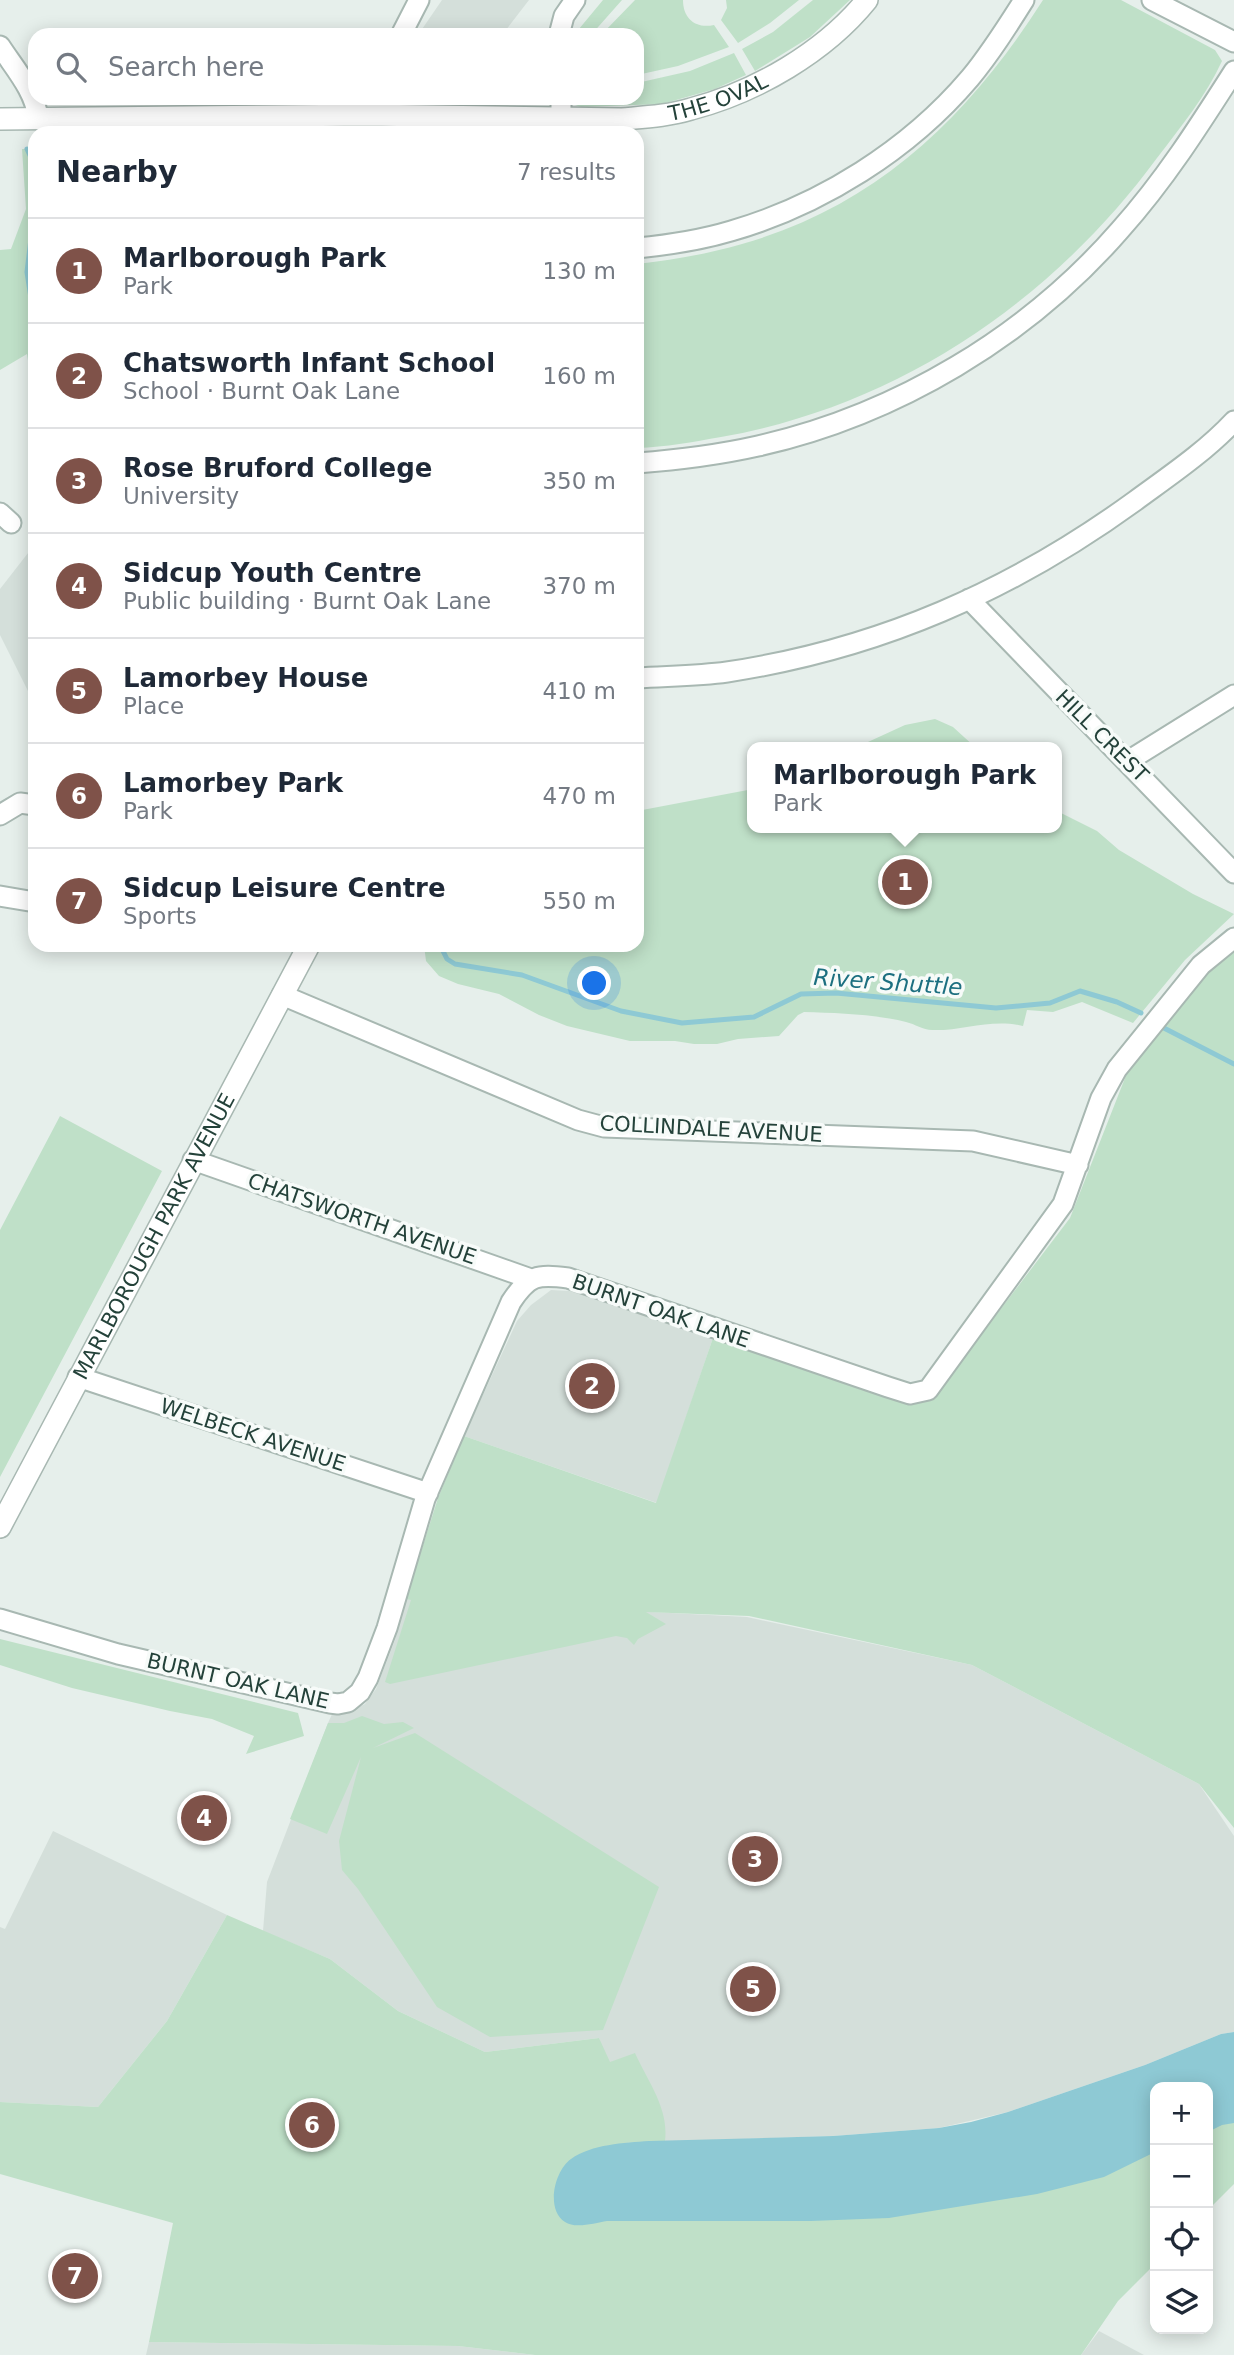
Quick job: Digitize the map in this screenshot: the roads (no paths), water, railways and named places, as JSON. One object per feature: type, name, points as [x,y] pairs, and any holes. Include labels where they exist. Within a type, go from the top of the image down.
[{"type":"street","points":[[405,28],[419,0]]},
{"type":"street","points":[[561,28],[564,16],[575,0]]},
{"type":"street","name":"THE OVAL","points":[[0,119],[332,115],[492,125],[561,108],[622,119],[658,116],[716,102],[748,88],[802,57],[845,24],[867,0]]},
{"type":"street","points":[[644,247],[696,239],[751,225],[806,202],[860,173],[907,138],[969,79],[1024,0]]},
{"type":"street","points":[[1152,0],[1234,42]]},
{"type":"street","points":[[0,46],[28,89]]},
{"type":"street","points":[[644,462],[728,453],[845,420],[920,385],[997,340],[1065,287],[1120,230],[1188,144],[1234,71]]},
{"type":"street","points":[[36,105],[38,118]]},
{"type":"street","points":[[644,678],[726,672],[839,648],[892,631],[969,599],[1089,534],[1180,468],[1234,421]]},
{"type":"street","name":"HILL CREST","points":[[969,599],[1234,873]]},
{"type":"street","points":[[1128,761],[1234,695]]},
{"type":"street","points":[[0,815],[20,803],[28,804]]},
{"type":"street","points":[[0,896],[28,901]]},
{"type":"street","name":"BURNT OAK LANE","points":[[0,1619],[118,1654],[330,1703],[345,1703],[360,1692],[376,1658],[428,1493],[511,1302],[531,1279],[550,1276],[568,1278],[910,1394],[933,1387],[1066,1199],[1101,1098],[1117,1069],[1202,965],[1234,938]]},
{"type":"street","name":"MARLBOROUGH PARK AVENUE","points":[[0,1528],[305,952]]},
{"type":"street","name":"COLLINDALE AVENUE","points":[[282,995],[578,1120],[604,1127],[973,1141],[1078,1165]]},
{"type":"street","name":"CHATSWORTH AVENUE","points":[[193,1160],[531,1279]]},
{"type":"street","name":"WELBECK AVENUE","points":[[78,1377],[428,1493]]},
{"type":"water","points":[[1234,2032],[1234,2123],[1213,2130],[1213,2082],[1150,2082],[1150,2154],[1104,2177],[1037,2194],[889,2218],[811,2221],[607,2221],[580,2225],[565,2222],[555,2208],[554,2190],[565,2164],[579,2154],[598,2147],[649,2141],[833,2136],[939,2128],[1008,2112],[1145,2065],[1221,2034]]},
{"type":"waterway","name":"River Shuttle","points":[[28,264],[28,278]]},
{"type":"waterway","name":"River Shuttle","points":[[444,952],[447,959],[455,964],[522,975],[621,1011],[682,1023],[754,1017],[801,994],[836,993],[996,1008],[1050,1003],[1080,991],[1117,1002],[1141,1013]]},
{"type":"waterway","name":"River Shuttle","points":[[1160,1026],[1234,1064]]},
{"type":"place","name":"Marlborough Park","points":[[905,882]]},
{"type":"place","name":"Chatsworth Infant School","points":[[592,1386]]},
{"type":"place","name":"Sidcup Youth Centre","points":[[204,1818]]},
{"type":"place","name":"Rose Bruford College","points":[[755,1859]]},
{"type":"place","name":"Lamorbey House","points":[[753,1989]]},
{"type":"place","name":"Lamorbey Park","points":[[312,2125]]},
{"type":"place","name":"Sidcup Leisure Centre","points":[[75,2276]]}]
